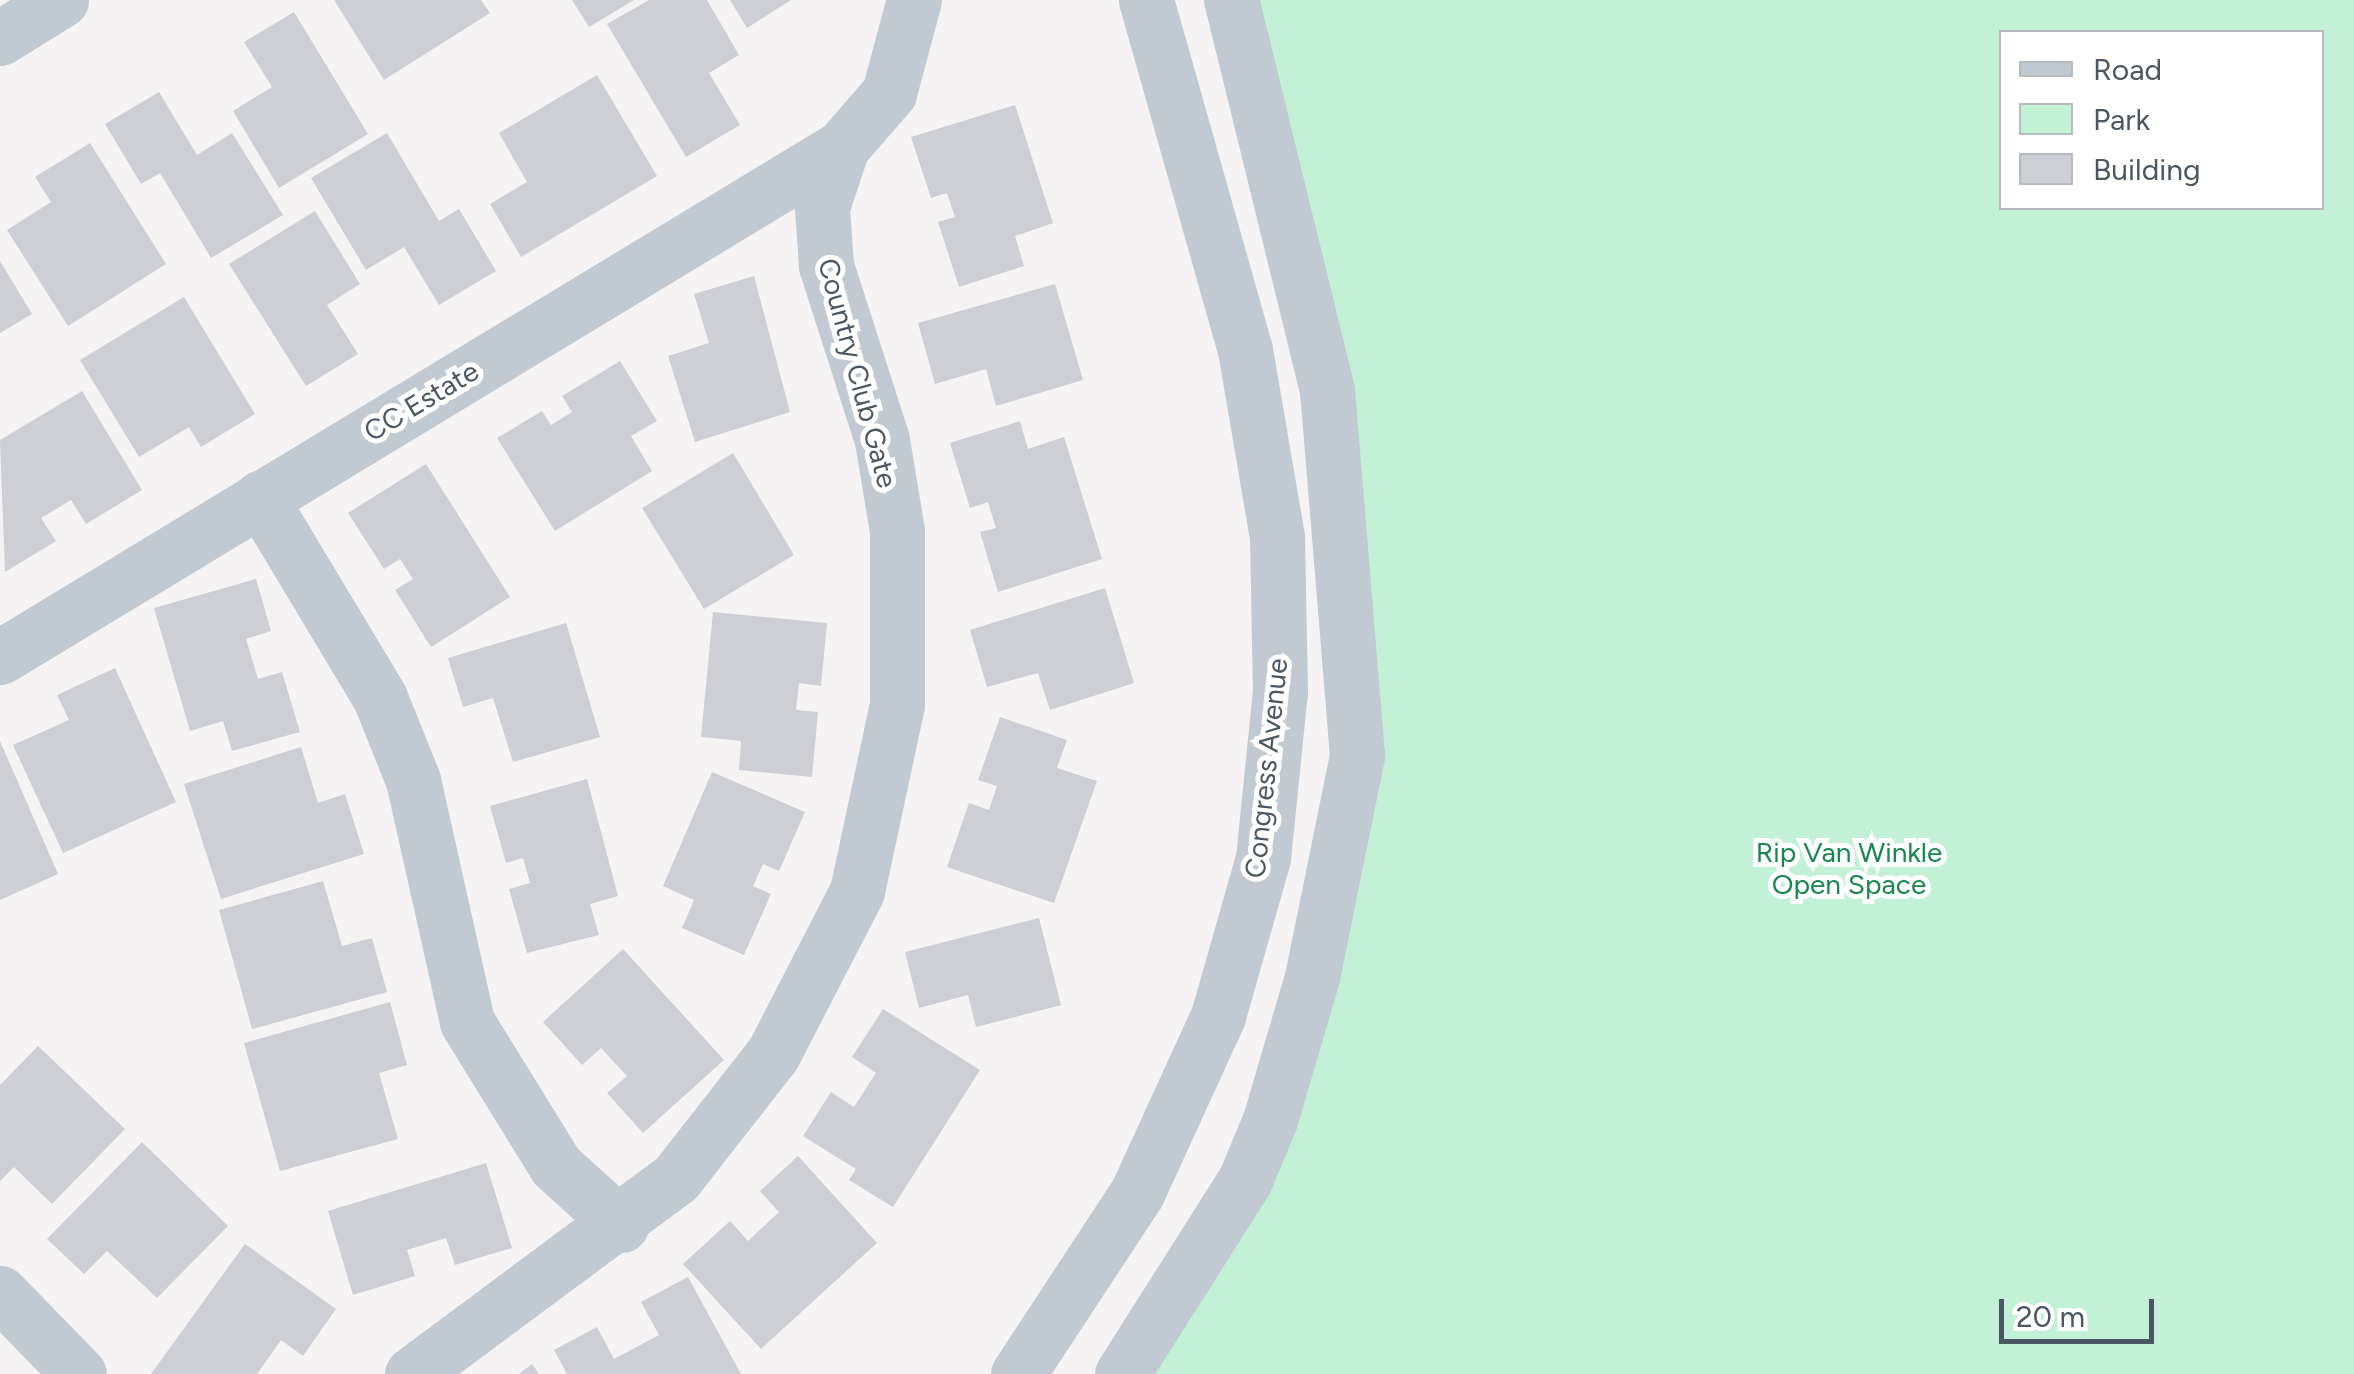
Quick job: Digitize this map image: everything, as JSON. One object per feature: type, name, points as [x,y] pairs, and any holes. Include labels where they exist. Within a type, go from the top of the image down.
[{"type":"street","points":[[0,38],[61,0]]},
{"type":"street","name":"Country Club Gate","points":[[412,1374],[621,1225],[676,1178],[773,1054],[857,892],[882,802],[897,705],[897,531],[882,440],[826,266],[822,208],[842,146],[889,93],[914,0]]},
{"type":"street","name":"Congress Avenue","points":[[1018,1374],[1136,1194],[1218,1016],[1263,858],[1280,692],[1278,537],[1245,350],[1146,0]]},
{"type":"street","points":[[1122,1374],[1245,1180],[1270,1120],[1312,977],[1357,755],[1327,390],[1231,0]]},
{"type":"street","name":"CC Estate","points":[[0,657],[842,146]]},
{"type":"street","points":[[260,498],[387,714],[438,863],[467,1022],[556,1166],[621,1225]]},
{"type":"street","points":[[0,1293],[79,1374]]},
{"type":"green space","name":"Rip Van Winkle Open Space","points":[[1231,0],[2354,0],[2354,1374],[1122,1374],[1245,1180],[1359,705]]},
{"type":"building","points":[[334,0],[481,0],[490,13],[384,80]]},
{"type":"building","points":[[572,0],[634,0],[589,27]]},
{"type":"building","points":[[649,0],[707,0],[739,55],[709,73],[740,125],[686,157],[607,24]]},
{"type":"building","points":[[730,0],[791,0],[747,28]]},
{"type":"building","points":[[294,12],[368,134],[279,188],[233,111],[272,87],[244,42]]},
{"type":"building","points":[[597,75],[657,176],[521,257],[490,204],[527,182],[499,133]]},
{"type":"building","points":[[159,92],[197,155],[232,133],[283,215],[211,258],[160,173],[141,184],[105,124]]},
{"type":"building","points":[[1015,105],[1053,223],[1015,236],[1024,266],[959,287],[938,222],[955,217],[947,193],[931,198],[911,137]]},
{"type":"building","points":[[387,133],[439,221],[459,209],[496,271],[439,305],[404,247],[366,270],[311,178]]},
{"type":"building","points":[[90,143],[166,264],[68,326],[7,230],[51,202],[35,177]]},
{"type":"building","points":[[315,211],[360,284],[327,305],[358,354],[306,386],[229,264]]},
{"type":"building","points":[[0,261],[32,314],[0,333]]},
{"type":"building","points":[[754,276],[790,412],[695,442],[668,356],[709,343],[694,294]]},
{"type":"building","points":[[1055,284],[1083,380],[996,406],[986,369],[935,384],[918,323]]},
{"type":"building","points":[[184,297],[255,414],[201,447],[189,427],[139,457],[80,360]]},
{"type":"building","points":[[620,361],[657,421],[631,436],[652,471],[555,531],[497,438],[542,411],[551,425],[572,412],[562,396]]},
{"type":"building","points":[[82,391],[142,490],[86,524],[71,500],[41,518],[56,541],[5,572],[0,440]]},
{"type":"building","points":[[1020,421],[1028,449],[1064,437],[1102,559],[998,592],[980,532],[996,528],[988,502],[970,508],[950,443]]},
{"type":"building","points":[[733,453],[794,555],[704,609],[642,508]]},
{"type":"building","points":[[426,464],[510,597],[431,647],[395,590],[413,579],[400,559],[384,569],[348,513]]},
{"type":"building","points":[[256,579],[271,631],[246,639],[258,679],[282,672],[300,732],[232,751],[223,721],[190,731],[154,608]]},
{"type":"building","points":[[1105,588],[1134,683],[1050,710],[1038,673],[987,687],[970,630]]},
{"type":"building","points":[[713,612],[827,623],[821,686],[799,683],[796,710],[818,712],[812,777],[739,770],[741,741],[701,737]]},
{"type":"building","points":[[566,623],[600,737],[513,762],[493,698],[463,707],[448,658]]},
{"type":"building","points":[[115,668],[176,802],[63,853],[13,745],[69,720],[57,695]]},
{"type":"building","points":[[1000,717],[1067,740],[1057,768],[1097,781],[1054,903],[947,867],[969,803],[989,810],[997,786],[978,780]]},
{"type":"building","points":[[0,741],[58,874],[0,900]]},
{"type":"building","points":[[301,747],[318,803],[345,794],[364,854],[221,899],[184,784]]},
{"type":"building","points":[[712,772],[805,812],[779,871],[763,864],[753,886],[771,894],[744,955],[682,928],[694,900],[663,886]]},
{"type":"building","points":[[587,779],[618,896],[590,904],[599,935],[527,953],[509,889],[530,883],[523,858],[506,863],[490,806]]},
{"type":"building","points":[[323,881],[342,946],[372,938],[387,992],[252,1029],[219,910]]},
{"type":"building","points":[[1039,918],[1061,1005],[976,1027],[968,995],[919,1008],[905,952]]},
{"type":"building","points":[[623,949],[724,1060],[643,1133],[607,1093],[627,1076],[601,1048],[582,1065],[543,1022]]},
{"type":"building","points":[[390,1002],[407,1065],[379,1073],[398,1139],[280,1171],[244,1043]]},
{"type":"building","points":[[883,1009],[980,1070],[893,1207],[849,1180],[856,1169],[803,1136],[831,1092],[854,1107],[876,1073],[852,1057]]},
{"type":"building","points":[[38,1046],[125,1129],[52,1204],[14,1167],[0,1181],[0,1085]]},
{"type":"building","points":[[142,1142],[228,1226],[157,1298],[107,1251],[84,1274],[47,1239]]},
{"type":"building","points":[[798,1156],[877,1243],[761,1349],[683,1264],[730,1221],[748,1241],[779,1212],[760,1191]]},
{"type":"building","points":[[486,1163],[512,1248],[455,1265],[446,1238],[407,1250],[415,1276],[353,1295],[328,1211]]},
{"type":"building","points":[[245,1244],[336,1309],[303,1356],[281,1340],[257,1374],[151,1374]]},
{"type":"building","points":[[688,1277],[741,1374],[567,1374],[554,1350],[597,1327],[614,1359],[659,1335],[641,1302]]},
{"type":"building","points":[[532,1364],[539,1374],[519,1374]]}]
